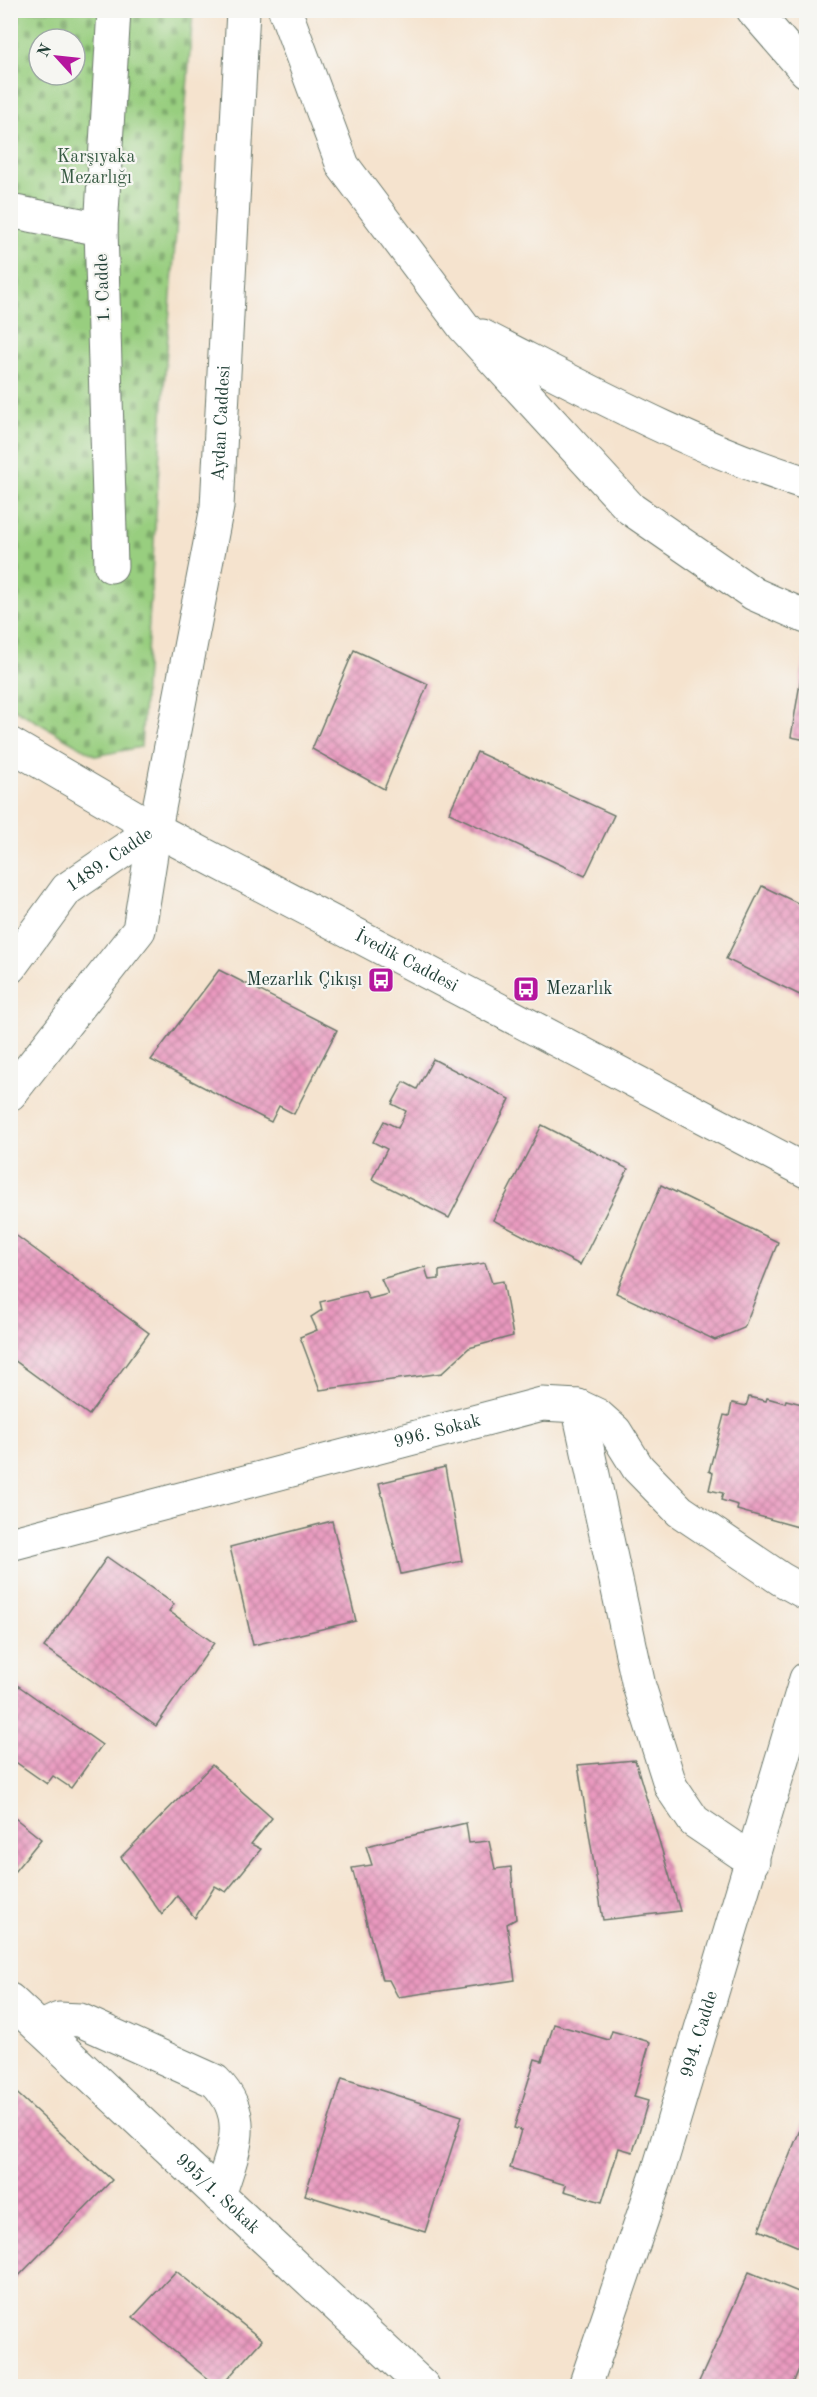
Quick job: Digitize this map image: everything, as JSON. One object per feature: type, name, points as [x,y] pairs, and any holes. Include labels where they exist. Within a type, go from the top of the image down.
[{"type":"street","name":"1. Cadde","points":[[111,566],[101,230],[114,10]]},
{"type":"street","name":"Aydan Caddesi","points":[[155,829],[217,507],[243,10]]},
{"type":"street","points":[[285,10],[343,166],[464,327],[631,509],[754,594],[807,617]]},
{"type":"street","points":[[753,10],[807,71]]},
{"type":"street","points":[[10,212],[101,230]]},
{"type":"street","points":[[464,327],[645,419],[768,471],[807,483]]},
{"type":"street","name":"İvedik Caddesi","points":[[10,744],[155,829],[807,1171]]},
{"type":"street","name":"1489. Cadde","points":[[10,968],[67,889],[155,829]]},
{"type":"street","name":"1489. Cadde","points":[[10,1094],[139,930],[155,829]]},
{"type":"street","name":"996. Sokak","points":[[10,1544],[542,1404],[578,1406],[597,1415],[615,1431],[638,1468],[680,1511],[781,1579],[807,1593]]},
{"type":"street","points":[[578,1406],[639,1686],[671,1787],[694,1821],[753,1862]]},
{"type":"street","name":"994. Cadde","points":[[585,2386],[659,2169],[804,1697]]},
{"type":"street","name":"995/1. Sokak","points":[[10,2000],[423,2386]]},
{"type":"street","points":[[40,2028],[59,2019],[80,2020],[215,2081],[227,2093],[235,2108],[238,2124],[236,2141],[219,2196]]},
{"type":"green space","name":"Karşıyaka Mezarlığı","points":[[11,11],[193,11],[164,387],[141,747],[96,756],[11,707]]},
{"type":"building","points":[[354,650],[428,684],[384,789],[312,749]]},
{"type":"building","points":[[806,653],[806,740],[791,737]]},
{"type":"building","points":[[477,752],[614,815],[585,876],[449,813]]},
{"type":"building","points":[[762,886],[806,907],[806,998],[726,959]]},
{"type":"building","points":[[219,970],[337,1030],[294,1114],[279,1106],[271,1122],[151,1060]]},
{"type":"building","points":[[433,1059],[510,1099],[449,1218],[372,1179],[387,1149],[373,1142],[384,1121],[398,1128],[406,1111],[392,1104],[404,1082],[417,1089]]},
{"type":"building","points":[[542,1125],[628,1169],[580,1265],[493,1220]]},
{"type":"building","points":[[661,1185],[778,1242],[744,1328],[715,1340],[616,1293]]},
{"type":"building","points":[[14,1234],[149,1333],[89,1415],[10,1357],[10,1239]]},
{"type":"building","points":[[485,1263],[492,1283],[503,1281],[513,1336],[469,1348],[442,1373],[320,1390],[300,1337],[317,1330],[311,1317],[322,1310],[320,1302],[365,1291],[369,1299],[388,1294],[381,1279],[425,1267],[429,1280],[439,1279],[439,1271]]},
{"type":"building","points":[[749,1397],[766,1401],[767,1398],[785,1403],[786,1400],[806,1405],[806,1494],[798,1527],[737,1510],[738,1505],[721,1500],[723,1493],[709,1490],[713,1473],[709,1471],[724,1415],[729,1416],[732,1403],[746,1406]]},
{"type":"building","points":[[445,1467],[462,1561],[401,1574],[379,1483]]},
{"type":"building","points":[[332,1521],[356,1621],[253,1645],[230,1547]]},
{"type":"building","points":[[107,1557],[174,1604],[169,1611],[214,1643],[156,1726],[44,1647]]},
{"type":"building","points":[[13,1682],[102,1745],[71,1788],[53,1776],[47,1784],[10,1758],[10,1685]]},
{"type":"building","points":[[635,1760],[680,1911],[603,1920],[578,1765]]},
{"type":"building","points":[[212,1765],[272,1818],[251,1844],[261,1849],[226,1892],[215,1886],[195,1918],[177,1896],[162,1915],[121,1857]]},
{"type":"building","points":[[10,1814],[41,1839],[10,1877]]},
{"type":"building","points":[[466,1823],[469,1843],[489,1841],[495,1869],[511,1867],[516,1919],[507,1924],[515,1980],[398,1997],[389,1980],[382,1980],[352,1868],[372,1865],[366,1846]]},
{"type":"building","points":[[554,2024],[609,2040],[612,2031],[650,2042],[634,2097],[648,2101],[633,2152],[619,2148],[602,2202],[564,2191],[566,2185],[510,2168],[521,2130],[514,2128],[535,2059],[542,2061]]},
{"type":"building","points":[[342,2078],[462,2116],[425,2232],[305,2195]]},
{"type":"building","points":[[10,2087],[112,2180],[10,2285]]},
{"type":"building","points":[[804,2120],[806,2121],[806,2250],[759,2230]]},
{"type":"building","points":[[176,2271],[262,2340],[221,2386],[216,2386],[133,2317]]},
{"type":"building","points":[[749,2272],[806,2295],[806,2352],[792,2386],[697,2386]]},
{"type":"place","name":"Mezarlık Çıkışı","points":[[381,980]]},
{"type":"place","name":"Mezarlık","points":[[526,989]]}]
